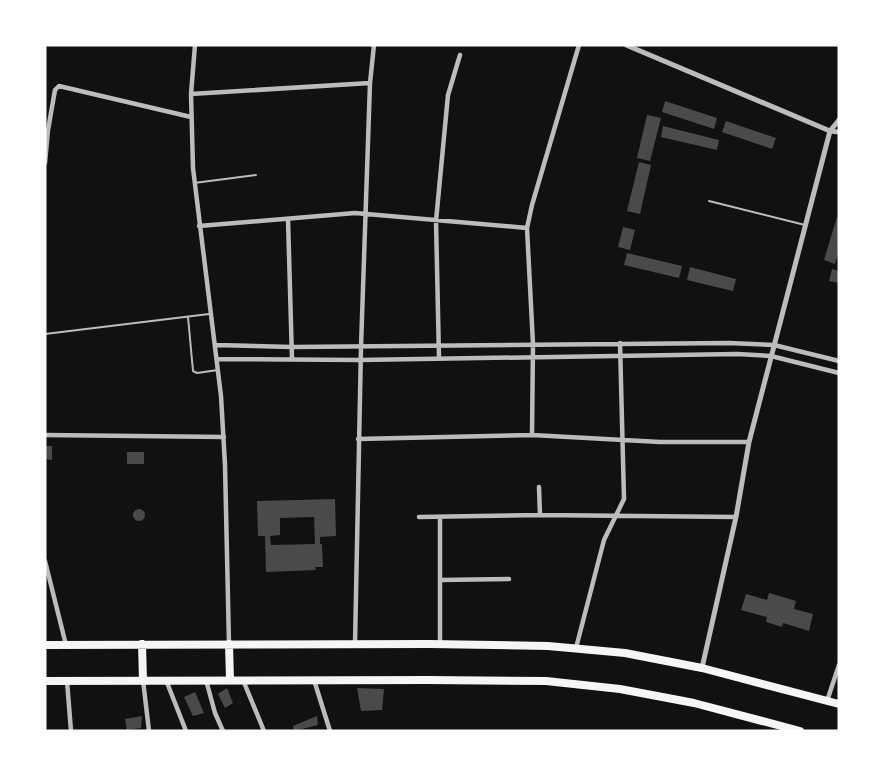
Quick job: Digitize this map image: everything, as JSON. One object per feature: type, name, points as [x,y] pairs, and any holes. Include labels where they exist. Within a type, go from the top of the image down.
[{"type":"highway","points":[[142,644],[143,680]]},
{"type":"highway","points":[[229,644],[230,680]]},
{"type":"highway","points":[[45,645],[440,644],[576,648],[625,653],[702,668],[839,704]]},
{"type":"highway","points":[[45,681],[546,681],[620,689],[694,703],[800,731]]},
{"type":"street","points":[[195,45],[191,94],[194,183],[216,345],[224,437],[229,644]]},
{"type":"street","points":[[355,644],[360,360],[370,83],[374,45]]},
{"type":"street","points":[[532,435],[533,344],[527,228],[531,205],[579,45]]},
{"type":"street","points":[[626,45],[830,131],[839,132]]},
{"type":"street","points":[[439,358],[436,221],[448,95],[460,55]]},
{"type":"street","points":[[191,94],[370,83]]},
{"type":"street","points":[[45,163],[48,130],[55,90],[58,86],[191,117]]},
{"type":"street","points":[[702,668],[736,517],[749,442],[830,131],[839,120]]},
{"type":"street","points":[[199,226],[348,213],[527,228]]},
{"type":"street","points":[[288,219],[292,359]]},
{"type":"street","points":[[216,345],[292,347],[620,343],[774,345],[839,361]]},
{"type":"street","points":[[576,648],[604,540],[624,499],[620,343]]},
{"type":"street","points":[[217,359],[360,360],[736,354],[771,356],[839,374]]},
{"type":"street","points":[[45,435],[224,437]]},
{"type":"street","points":[[358,439],[532,435],[660,442],[749,442]]},
{"type":"street","points":[[539,487],[540,515]]},
{"type":"street","points":[[419,517],[615,515],[736,517]]},
{"type":"street","points":[[440,517],[440,644]]},
{"type":"street","points":[[45,561],[66,645]]},
{"type":"street","points":[[440,580],[509,579]]},
{"type":"street","points":[[827,701],[839,665]]},
{"type":"street","points":[[143,680],[149,731]]},
{"type":"street","points":[[166,680],[186,731]]},
{"type":"street","points":[[206,680],[215,713],[223,731]]},
{"type":"street","points":[[243,680],[264,731]]},
{"type":"street","points":[[314,680],[330,730],[322,731]]},
{"type":"street","points":[[67,681],[71,731]]},
{"type":"lane","points":[[194,183],[256,175]]},
{"type":"lane","points":[[709,201],[805,225]]},
{"type":"lane","points":[[45,334],[212,314]]},
{"type":"lane","points":[[188,317],[193,371],[197,374],[218,370]]},
{"type":"building","points":[[665,101],[717,118],[714,129],[662,112]]},
{"type":"building","points":[[647,115],[661,118],[650,161],[637,158]]},
{"type":"building","points":[[726,121],[776,138],[772,149],[722,132]]},
{"type":"building","points":[[663,126],[719,140],[717,150],[661,137]]},
{"type":"building","points":[[639,162],[651,165],[640,214],[627,211]]},
{"type":"building","points":[[837,217],[839,218],[839,250],[835,264],[824,260]]},
{"type":"building","points":[[623,227],[635,230],[630,250],[618,247]]},
{"type":"building","points":[[627,253],[682,266],[679,278],[624,265]]},
{"type":"building","points":[[690,267],[736,279],[733,291],[687,280]]},
{"type":"building","points":[[832,269],[839,271],[839,283],[829,281]]},
{"type":"building","points":[[45,446],[52,446],[52,460],[45,459]]},
{"type":"building","points":[[127,452],[144,452],[144,464],[127,464]]},
{"type":"building","points":[[335,499],[336,536],[320,537],[323,567],[315,567],[316,570],[266,572],[265,536],[258,536],[257,501]],"holes":[[[314,517],[315,544],[271,545],[270,536],[280,535],[280,518]]]},
{"type":"building","points":[[141,509],[145,515],[141,521],[137,521],[133,513]]},
{"type":"building","points":[[769,593],[796,601],[794,609],[813,614],[809,631],[783,623],[782,627],[766,622],[767,617],[741,610],[746,594],[767,600]]},
{"type":"building","points":[[227,688],[233,703],[225,708],[218,694]]},
{"type":"building","points":[[357,688],[384,689],[382,710],[361,711]]},
{"type":"building","points":[[195,692],[204,713],[193,716],[184,697]]},
{"type":"building","points":[[142,716],[141,728],[127,730],[125,719]]},
{"type":"building","points":[[317,716],[318,725],[294,731],[293,726]]}]
